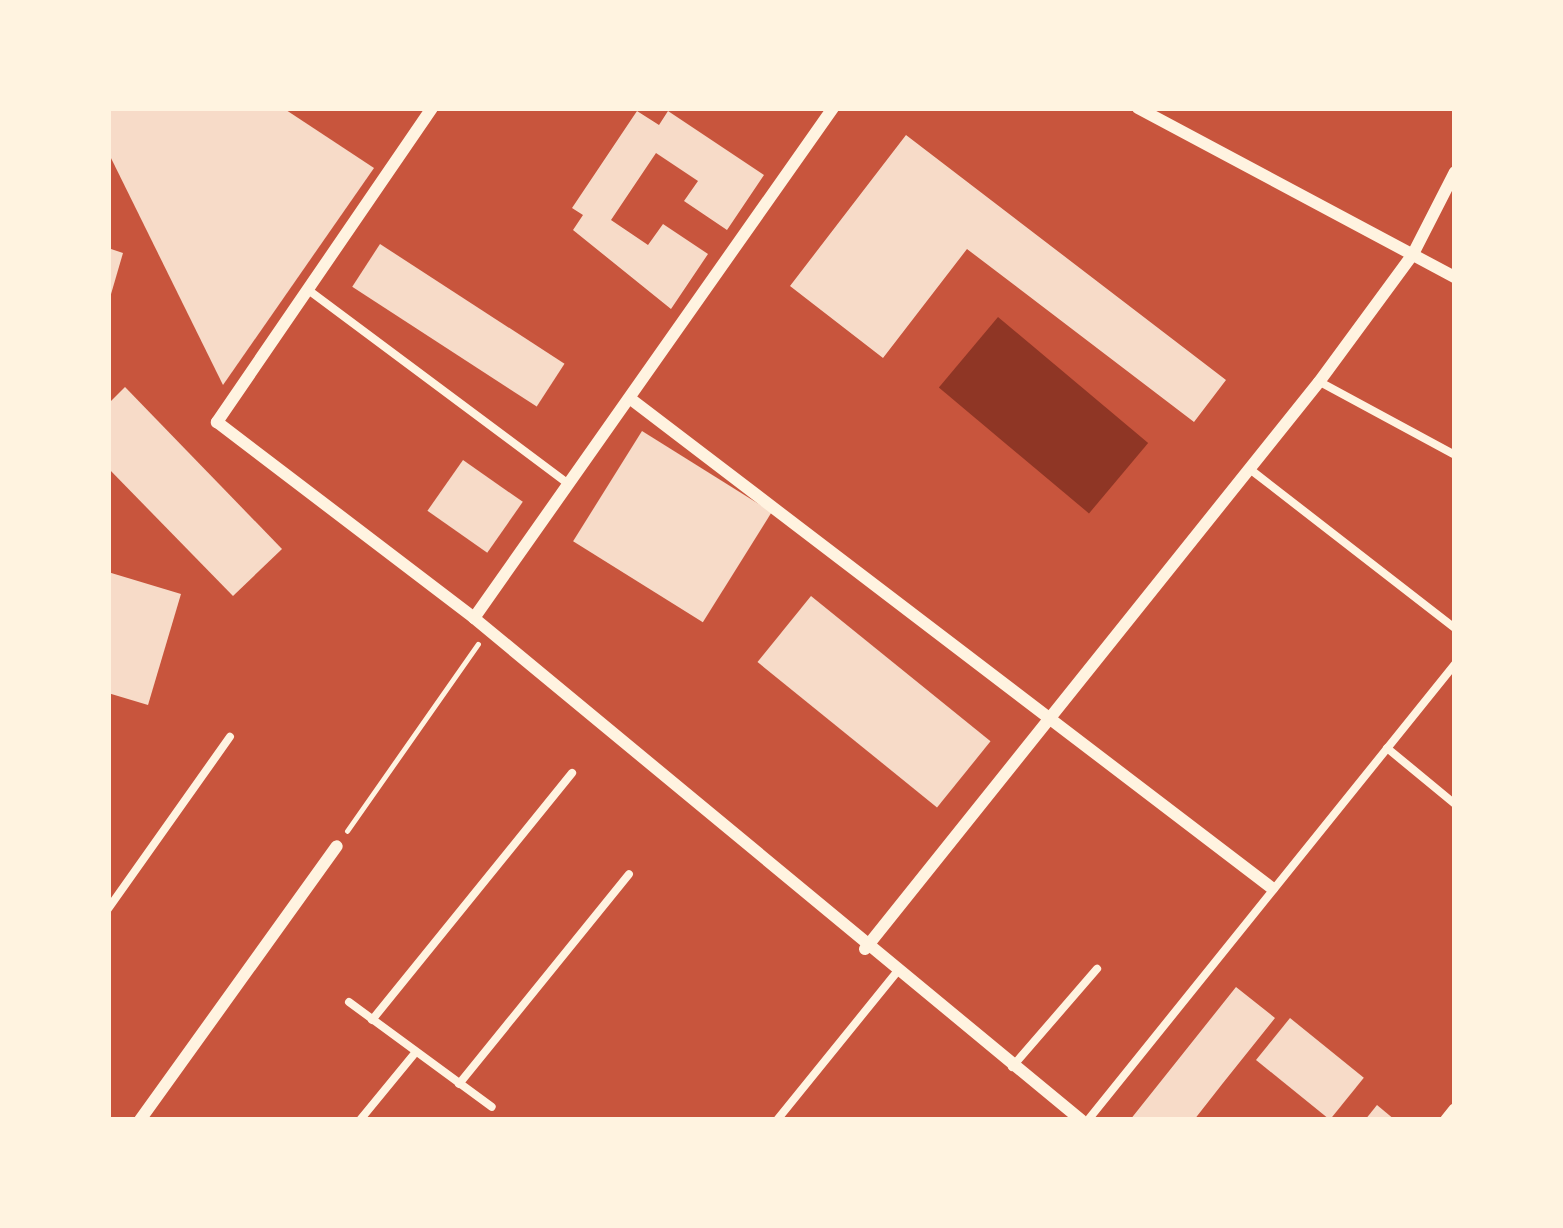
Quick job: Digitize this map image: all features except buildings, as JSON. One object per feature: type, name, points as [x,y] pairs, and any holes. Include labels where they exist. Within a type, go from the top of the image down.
[{"type":"street","points":[[432,108],[218,422],[475,618],[865,949],[1084,1120]]},
{"type":"street","points":[[475,618],[632,400],[832,108]]},
{"type":"street","points":[[1138,108],[1455,277]]},
{"type":"street","points":[[865,949],[1319,382],[1413,254],[1455,172]]},
{"type":"street","points":[[632,400],[1272,888]]},
{"type":"street","points":[[140,1120],[337,846]]},
{"type":"street","points":[[1446,1120],[1455,1109]]},
{"type":"lane","points":[[307,289],[570,485]]},
{"type":"lane","points":[[1319,382],[1455,455]]},
{"type":"lane","points":[[1251,470],[1455,628]]},
{"type":"lane","points":[[1084,1120],[1455,664]]},
{"type":"lane","points":[[108,908],[230,737]]},
{"type":"lane","points":[[1387,748],[1455,804]]},
{"type":"lane","points":[[372,1020],[572,772]]},
{"type":"lane","points":[[459,1084],[628,874]]},
{"type":"lane","points":[[1012,1067],[1097,969]]},
{"type":"lane","points":[[778,1120],[790,1116],[896,974]]},
{"type":"lane","points":[[349,1002],[491,1107]]},
{"type":"lane","points":[[360,1120],[415,1053]]},
{"type":"path","points":[[337,846],[488,630]]},
{"type":"shaded area","points":[[998,317],[1148,443],[1089,513],[939,387]]}]
